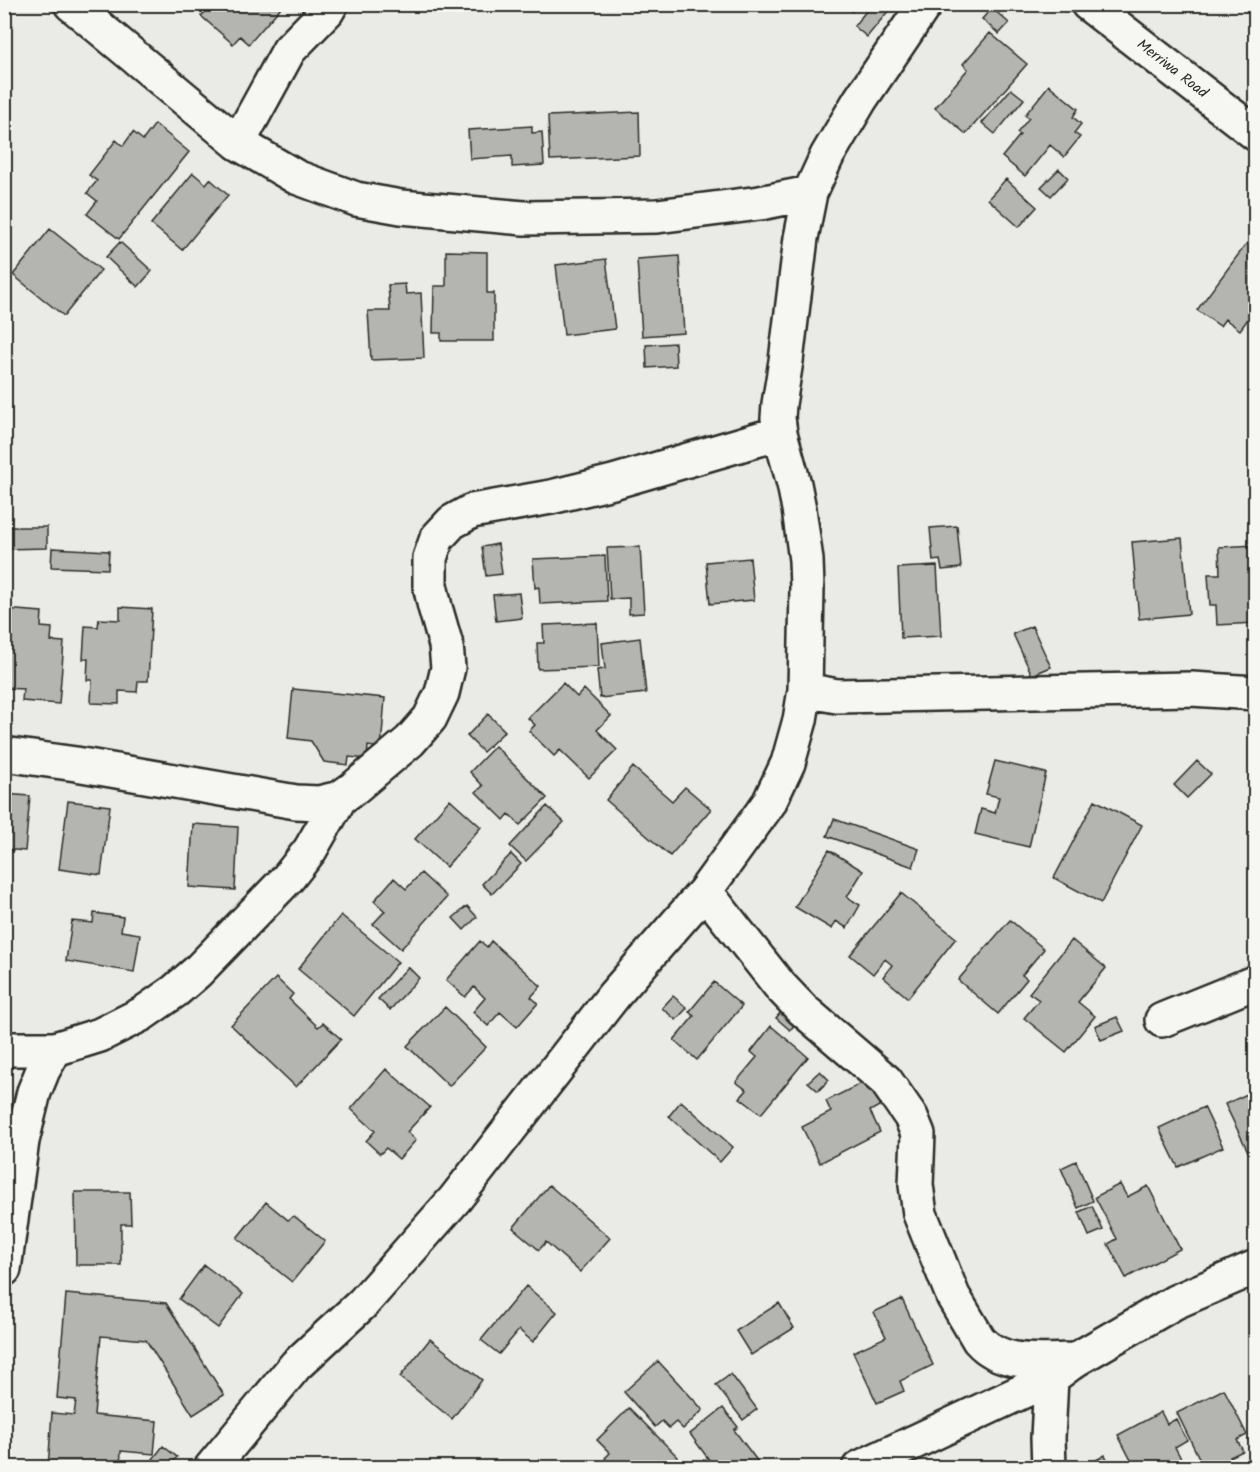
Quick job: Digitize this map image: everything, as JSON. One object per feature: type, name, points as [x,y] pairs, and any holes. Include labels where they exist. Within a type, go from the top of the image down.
[{"type":"street","points":[[71,4],[238,143],[296,177],[356,199],[400,207],[524,218],[657,216],[760,203],[810,193]]},
{"type":"street","points":[[238,143],[289,50],[331,4]]},
{"type":"street","points":[[211,1467],[296,1365],[363,1303],[455,1199],[615,994],[705,891],[769,803],[788,763],[800,720],[805,690],[806,561],[798,501],[778,418],[801,238],[810,193],[827,156],[860,100],[925,4]]},
{"type":"street","name":"Merriwa Road","points":[[1088,4],[1256,134]]},
{"type":"street","points":[[4,754],[76,764],[296,802],[319,803],[340,798],[410,741],[430,718],[442,693],[448,668],[446,645],[430,585],[430,558],[437,538],[452,522],[472,510],[550,497],[613,482],[780,433]]},
{"type":"street","points":[[805,690],[837,696],[1191,689],[1256,693]]},
{"type":"street","points":[[4,1049],[55,1049],[100,1035],[142,1014],[175,991],[288,878],[310,850],[340,798]]},
{"type":"street","points":[[705,891],[780,986],[802,1009],[886,1081],[911,1118],[918,1134],[916,1185],[920,1214],[952,1296],[979,1340],[994,1353],[1014,1360],[1063,1369]]},
{"type":"street","points":[[1162,1020],[1256,982]]},
{"type":"street","points":[[4,1269],[22,1141],[34,1092],[55,1049]]},
{"type":"street","points":[[859,1467],[1063,1369],[1175,1302],[1256,1267]]},
{"type":"street","points":[[1049,1467],[1048,1438],[1063,1369]]},
{"type":"building","points":[[203,4],[280,4],[282,6],[249,44],[240,36],[233,44],[201,16],[208,9]]},
{"type":"building","points":[[845,4],[857,4],[852,11]]},
{"type":"building","points":[[872,4],[894,4],[867,37],[854,26]]},
{"type":"building","points":[[992,8],[1009,23],[999,34],[982,19]]},
{"type":"building","points":[[990,33],[1027,64],[966,134],[935,108],[968,69],[963,64]]},
{"type":"building","points":[[1049,85],[1078,109],[1073,117],[1081,124],[1074,133],[1080,137],[1064,157],[1050,145],[1025,176],[1002,157],[1020,135],[1017,133],[1029,118],[1025,115]]},
{"type":"building","points":[[1011,89],[1024,99],[995,134],[982,123]]},
{"type":"building","points":[[639,112],[640,156],[550,160],[548,116]]},
{"type":"building","points":[[155,124],[189,152],[119,239],[87,214],[97,201],[87,193],[97,181],[89,175],[116,140],[123,146],[133,132],[143,140]]},
{"type":"building","points":[[532,126],[532,133],[542,132],[544,165],[512,167],[512,156],[470,159],[468,130]]},
{"type":"building","points":[[1059,169],[1068,178],[1051,196],[1041,187]]},
{"type":"building","points":[[193,173],[206,184],[210,179],[228,195],[182,250],[151,224]]},
{"type":"building","points":[[1006,179],[1037,207],[1019,227],[988,199]]},
{"type":"building","points":[[50,229],[101,270],[64,316],[13,275]]},
{"type":"building","points":[[120,242],[152,271],[138,287],[106,257]]},
{"type":"building","points":[[1247,243],[1256,249],[1256,318],[1251,315],[1240,330],[1225,319],[1220,326],[1197,310]]},
{"type":"building","points":[[446,251],[487,252],[487,293],[494,293],[494,341],[441,341],[441,333],[433,333],[434,286],[446,286]]},
{"type":"building","points":[[679,256],[684,333],[642,336],[637,259]]},
{"type":"building","points":[[606,259],[615,329],[564,335],[556,265]]},
{"type":"building","points":[[405,284],[406,294],[421,293],[424,358],[371,360],[368,311],[390,311],[388,285]]},
{"type":"building","points":[[675,343],[676,366],[647,368],[646,345]]},
{"type":"building","points":[[957,526],[961,568],[942,570],[940,560],[933,561],[930,528]]},
{"type":"building","points":[[4,527],[47,527],[47,548],[4,549]]},
{"type":"building","points":[[1182,538],[1189,614],[1139,619],[1132,542]]},
{"type":"building","points":[[498,544],[502,574],[486,576],[482,547]]},
{"type":"building","points":[[1256,545],[1256,623],[1217,625],[1216,605],[1210,605],[1208,574],[1220,574],[1219,547]]},
{"type":"building","points":[[640,547],[644,613],[629,614],[629,598],[610,599],[607,548]]},
{"type":"building","points":[[52,548],[109,551],[108,569],[51,567]]},
{"type":"building","points":[[605,556],[607,601],[540,604],[539,587],[535,588],[533,559]]},
{"type":"building","points":[[750,558],[754,600],[710,604],[706,562]]},
{"type":"building","points":[[937,566],[941,636],[901,638],[898,568]]},
{"type":"building","points":[[519,593],[522,618],[496,621],[493,595]]},
{"type":"building","points":[[120,607],[152,609],[148,681],[138,681],[137,692],[119,691],[119,704],[91,703],[92,680],[87,680],[88,659],[83,659],[85,626],[98,627],[99,619],[120,620]]},
{"type":"building","points":[[4,609],[42,612],[41,627],[52,628],[51,641],[64,642],[59,704],[22,701],[23,689],[4,688]]},
{"type":"building","points":[[597,623],[599,667],[538,669],[537,643],[544,643],[543,625]]},
{"type":"building","points":[[1032,626],[1051,667],[1032,675],[1013,634]]},
{"type":"building","points":[[640,638],[646,693],[600,698],[597,670],[605,669],[602,643]]},
{"type":"building","points":[[563,683],[577,697],[584,689],[611,716],[597,730],[617,750],[589,778],[560,750],[554,756],[529,731],[535,725],[528,718]]},
{"type":"building","points":[[293,689],[385,698],[381,748],[368,746],[367,759],[349,757],[348,765],[324,762],[311,741],[288,738]]},
{"type":"building","points":[[488,714],[505,731],[483,752],[467,736]]},
{"type":"building","points":[[495,746],[547,798],[520,825],[509,814],[504,820],[476,792],[483,786],[470,772]]},
{"type":"building","points":[[995,761],[1046,773],[1029,847],[975,834],[981,809],[995,813],[999,797],[986,794]]},
{"type":"building","points":[[1197,761],[1211,774],[1187,798],[1174,785]]},
{"type":"building","points":[[633,767],[672,801],[685,787],[711,809],[670,856],[606,800]]},
{"type":"building","points":[[4,794],[30,796],[25,851],[4,849]]},
{"type":"building","points":[[450,799],[481,827],[446,867],[415,839]]},
{"type":"building","points":[[1095,800],[1142,825],[1101,903],[1054,878]]},
{"type":"building","points":[[68,801],[110,806],[101,875],[59,869]]},
{"type":"building","points":[[547,806],[564,822],[526,861],[510,846]]},
{"type":"building","points":[[834,819],[919,849],[913,867],[827,836]]},
{"type":"building","points":[[193,824],[238,827],[235,890],[189,887]]},
{"type":"building","points":[[829,850],[863,871],[847,897],[860,905],[847,928],[836,921],[832,929],[795,907]]},
{"type":"building","points":[[511,854],[521,864],[492,894],[482,884]]},
{"type":"building","points":[[421,873],[447,897],[401,949],[373,924],[385,911],[374,901],[394,878],[406,889]]},
{"type":"building","points":[[901,893],[956,938],[908,998],[883,977],[892,965],[885,959],[873,974],[850,955]]},
{"type":"building","points":[[467,906],[477,917],[464,930],[453,918]]},
{"type":"building","points":[[94,913],[123,917],[121,931],[140,934],[134,972],[66,961],[72,921],[93,923]]},
{"type":"building","points":[[341,915],[398,962],[354,1016],[298,969]]},
{"type":"building","points":[[1010,920],[1044,949],[1022,975],[1027,979],[998,1014],[958,980]]},
{"type":"building","points":[[1072,940],[1106,968],[1078,1002],[1095,1016],[1066,1052],[1024,1018],[1039,1000],[1029,993]]},
{"type":"building","points":[[480,941],[487,947],[491,941],[541,986],[531,997],[538,1003],[517,1027],[500,1012],[488,1026],[473,1012],[485,998],[474,987],[465,997],[446,980]]},
{"type":"building","points":[[408,967],[419,978],[390,1010],[378,999]]},
{"type":"building","points":[[276,978],[293,994],[289,999],[318,1027],[323,1023],[341,1039],[296,1087],[231,1025]]},
{"type":"building","points":[[714,982],[742,1006],[697,1060],[674,1040],[694,1016],[689,1012]]},
{"type":"building","points":[[673,996],[687,1008],[676,1020],[662,1008]]},
{"type":"building","points":[[786,1006],[801,1018],[790,1030],[776,1018]]},
{"type":"building","points":[[445,1007],[486,1047],[449,1086],[407,1046]]},
{"type":"building","points":[[1117,1017],[1124,1031],[1101,1040],[1095,1026]]},
{"type":"building","points":[[771,1026],[808,1057],[761,1114],[740,1098],[747,1090],[736,1082],[757,1057],[751,1052]]},
{"type":"building","points":[[386,1069],[430,1107],[407,1132],[416,1140],[399,1159],[386,1148],[380,1154],[366,1141],[375,1131],[351,1109]]},
{"type":"building","points":[[820,1071],[829,1080],[818,1091],[808,1082]]},
{"type":"building","points":[[868,1080],[881,1105],[870,1111],[880,1132],[820,1163],[802,1127],[831,1112],[826,1101]]},
{"type":"building","points":[[1256,1090],[1256,1168],[1225,1104]]},
{"type":"building","points":[[681,1101],[733,1147],[720,1162],[669,1116]]},
{"type":"building","points":[[1204,1107],[1223,1147],[1178,1167],[1159,1128]]},
{"type":"building","points":[[1076,1161],[1093,1201],[1078,1208],[1061,1168]]},
{"type":"building","points":[[1120,1184],[1127,1197],[1148,1186],[1180,1249],[1126,1278],[1108,1244],[1117,1239],[1095,1197]]},
{"type":"building","points":[[549,1185],[610,1238],[580,1272],[546,1242],[539,1250],[513,1228]]},
{"type":"building","points":[[75,1192],[130,1192],[131,1224],[121,1224],[121,1265],[76,1265]]},
{"type":"building","points":[[266,1202],[288,1220],[294,1216],[325,1241],[292,1282],[237,1238]]},
{"type":"building","points":[[1092,1206],[1103,1230],[1089,1236],[1079,1212]]},
{"type":"building","points":[[204,1265],[243,1294],[218,1328],[179,1299]]},
{"type":"building","points":[[526,1286],[557,1312],[533,1342],[519,1330],[499,1354],[481,1340]]},
{"type":"building","points":[[66,1294],[166,1303],[224,1395],[193,1415],[146,1340],[101,1336],[94,1415],[157,1421],[154,1454],[121,1451],[120,1468],[48,1468],[52,1413],[74,1415],[76,1400],[57,1398]]},
{"type":"building","points":[[902,1299],[933,1365],[900,1381],[904,1391],[877,1403],[853,1352],[886,1337],[874,1312]]},
{"type":"building","points":[[779,1303],[794,1328],[751,1355],[736,1331]]},
{"type":"building","points":[[430,1339],[482,1380],[452,1419],[400,1377]]},
{"type":"building","points":[[658,1361],[703,1410],[683,1429],[676,1422],[669,1428],[662,1421],[655,1427],[624,1392]]},
{"type":"building","points":[[731,1374],[757,1409],[743,1420],[716,1385]]},
{"type":"building","points":[[1224,1389],[1247,1435],[1237,1440],[1243,1451],[1230,1457],[1232,1462],[1222,1468],[1204,1468],[1177,1413]]},
{"type":"building","points":[[629,1408],[678,1457],[668,1468],[614,1468],[605,1458],[610,1453],[597,1440]]},
{"type":"building","points":[[723,1408],[738,1427],[734,1430],[758,1462],[751,1468],[715,1468],[690,1434]]},
{"type":"building","points":[[1161,1412],[1167,1424],[1176,1419],[1187,1440],[1175,1447],[1186,1468],[1135,1468],[1118,1435]]},
{"type":"building","points":[[163,1446],[177,1457],[169,1468],[146,1468]]},
{"type":"building","points":[[1105,1455],[1111,1466],[1116,1464],[1118,1468],[1082,1468]]}]
